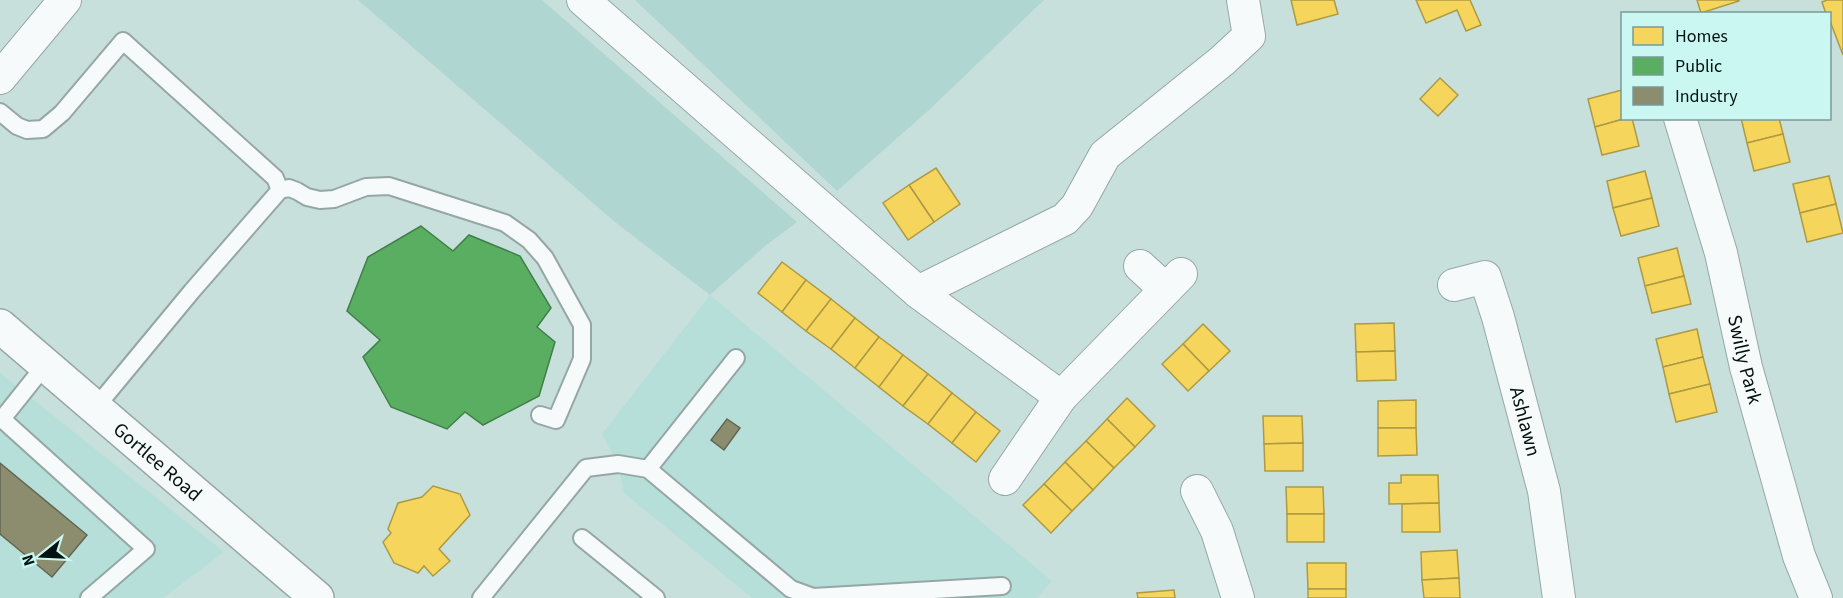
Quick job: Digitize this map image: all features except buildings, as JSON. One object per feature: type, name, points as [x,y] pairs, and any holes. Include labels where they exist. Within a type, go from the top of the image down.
[{"type":"street","points":[[0,78],[65,0]]},
{"type":"street","points":[[583,0],[918,292],[1061,397]]},
{"type":"street","points":[[918,292],[1065,219],[1077,206],[1105,155],[1222,61],[1249,36],[1243,0]]},
{"type":"street","name":"Swilly Park","points":[[1681,120],[1721,253],[1746,367],[1796,545],[1816,598]]},
{"type":"street","points":[[1005,479],[1061,397],[1173,282],[1140,266]]},
{"type":"street","name":"Ashlawn","points":[[1454,285],[1485,277],[1498,317],[1544,492],[1559,598]]},
{"type":"street","name":"Gortlee Road","points":[[0,326],[317,598]]},
{"type":"street","points":[[1197,491],[1217,531],[1238,598]]},
{"type":"lane","points":[[0,112],[17,126],[27,130],[43,129],[62,113],[123,41],[275,178],[280,190]]},
{"type":"lane","points":[[96,408],[192,291],[280,190],[289,188],[307,197],[320,200],[334,199],[366,188],[389,186],[505,223],[529,240],[545,258],[582,325],[582,359],[556,420],[540,415]]},
{"type":"lane","points":[[648,469],[736,358]]},
{"type":"lane","points":[[46,364],[2,419],[146,549],[89,598]]},
{"type":"lane","points":[[481,598],[586,468],[618,464],[648,469],[791,589],[813,597],[1002,586]]},
{"type":"lane","points":[[582,538],[656,598]]},
{"type":"shaded area","points":[[358,0],[542,0],[797,222],[765,246],[710,295],[615,222]]},
{"type":"shaded area","points":[[635,0],[1044,0],[929,110],[837,191]]},
{"type":"shaded area","points":[[710,295],[1052,581],[1037,598],[752,598],[624,493],[618,464],[602,434]]},
{"type":"shaded area","points":[[0,373],[224,552],[163,598],[0,598]]}]
